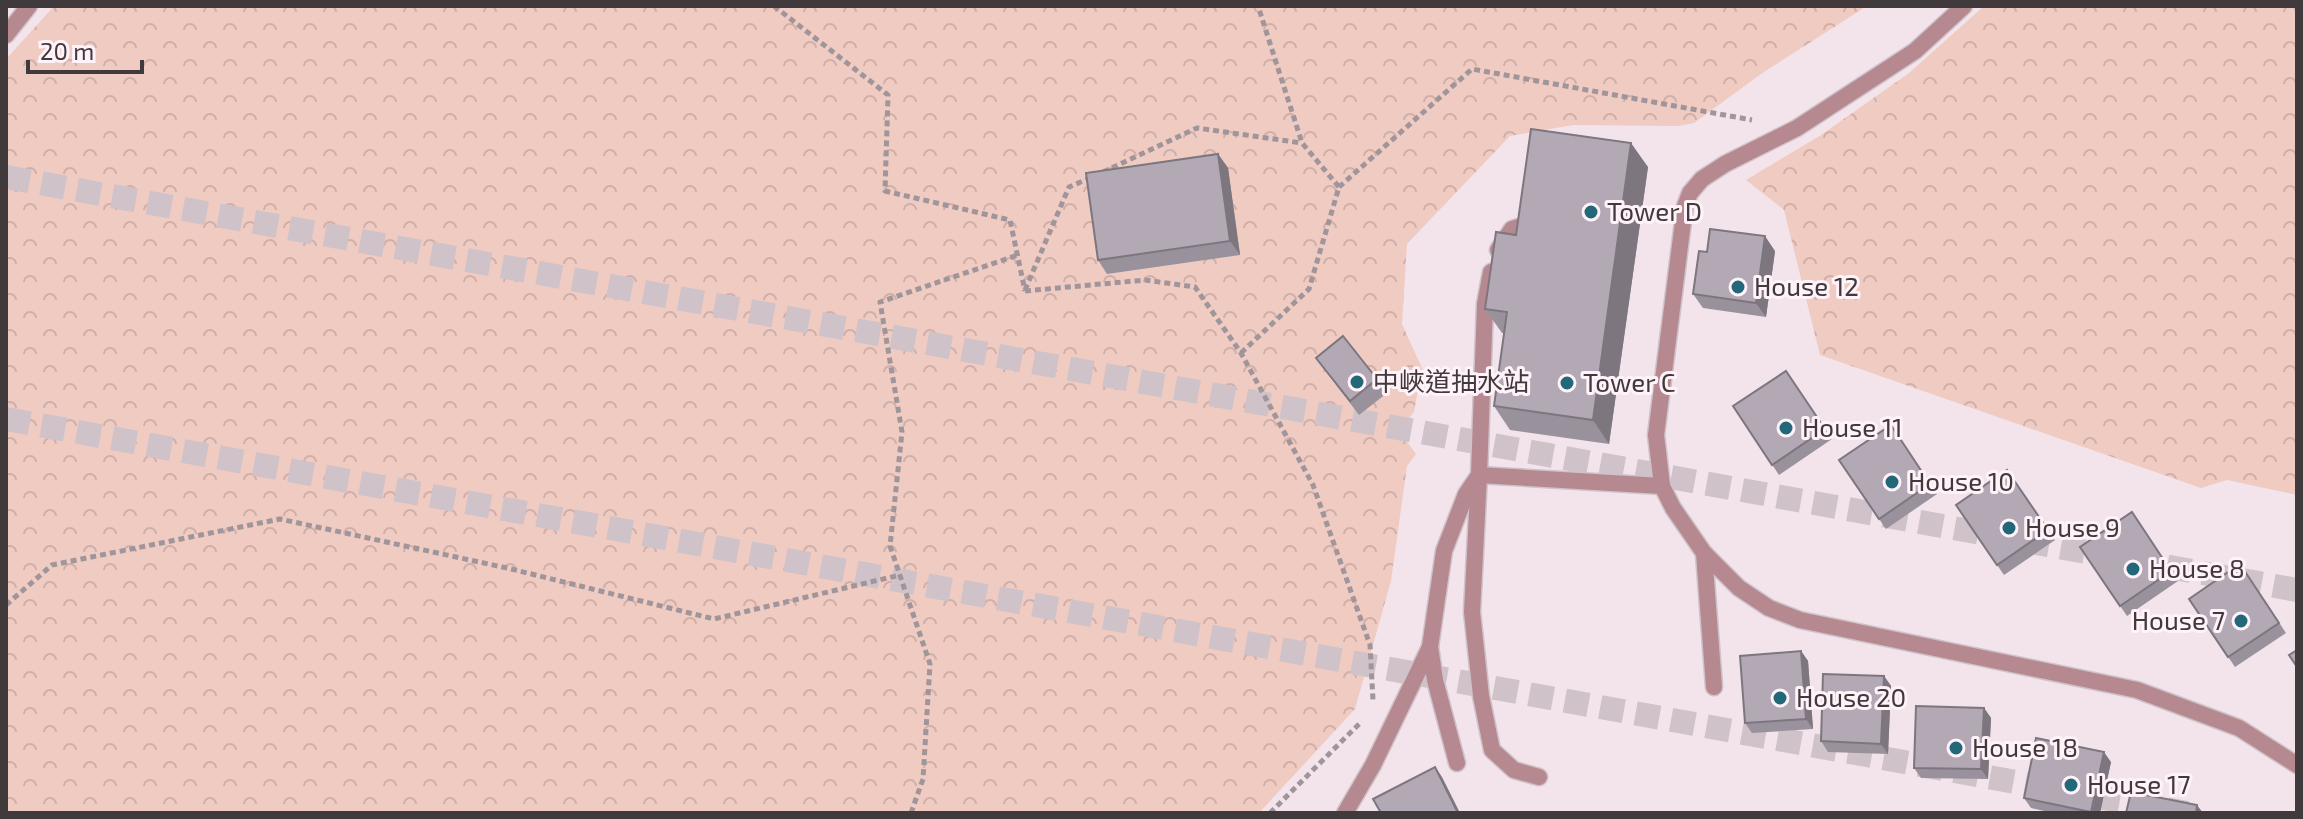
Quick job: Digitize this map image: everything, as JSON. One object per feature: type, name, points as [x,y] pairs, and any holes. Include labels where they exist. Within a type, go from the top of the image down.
[{"type":"street","points":[[6,35],[29,6]]},
{"type":"street","points":[[1964,6],[1915,51],[1797,128],[1725,164],[1702,179],[1690,193],[1685,206],[1656,435],[1662,486],[1704,553],[1739,588],[1769,608],[1800,620],[2137,690],[2239,728],[2297,765]]},
{"type":"street","points":[[1532,223],[1512,229],[1500,245],[1485,304],[1472,612],[1481,696],[1492,750],[1514,770],[1539,777]]},
{"type":"street","points":[[1479,475],[1662,486]]},
{"type":"street","points":[[1457,763],[1435,680],[1430,647],[1444,551],[1466,494],[1479,475]]},
{"type":"street","points":[[1704,553],[1714,687]]},
{"type":"street","points":[[1345,813],[1373,765],[1430,647]]},
{"type":"path","points":[[774,6],[888,95],[885,191],[1010,220],[1025,291]]},
{"type":"path","points":[[1258,6],[1302,143],[1339,187]]},
{"type":"path","points":[[1241,353],[1309,289],[1339,187],[1472,69],[1797,128]]},
{"type":"path","points":[[1025,291],[1069,187],[1197,128],[1302,143]]},
{"type":"path","points":[[911,813],[923,779],[930,664],[890,546],[902,432],[880,302],[1018,255]]},
{"type":"path","points":[[1025,291],[1145,280],[1195,287],[1241,353],[1313,485],[1370,645],[1374,710]]},
{"type":"path","points":[[6,605],[52,565],[280,519],[507,568],[714,619],[900,575]]},
{"type":"path","points":[[1270,813],[1364,720]]},
{"type":"green space","points":[[54,6],[1867,6],[1761,74],[1694,123],[1678,126],[1573,125],[1510,136],[1407,244],[1402,324],[1422,368],[1414,412],[1399,431],[1416,454],[1407,466],[1391,581],[1355,709],[1259,813],[6,813],[6,55],[9,56]]},
{"type":"green space","points":[[1984,6],[2297,6],[2297,495],[2227,480],[2201,488],[1820,355],[1784,210],[1746,180],[1821,135],[1909,73]]},
{"type":"building","points":[[1531,129],[1631,143],[1593,420],[1494,406],[1507,312],[1485,309],[1496,232],[1516,235]]},
{"type":"building","points":[[1218,154],[1230,241],[1098,260],[1086,173]]},
{"type":"building","name":"House 12","points":[[1710,229],[1765,236],[1756,303],[1693,294],[1699,251],[1707,252]]},
{"type":"building","name":"中峽道抽水站","points":[[1343,336],[1377,379],[1350,401],[1316,358]]},
{"type":"building","name":"House 11","points":[[1786,371],[1825,429],[1772,465],[1733,406]]},
{"type":"building","name":"House 10","points":[[1891,425],[1930,484],[1879,519],[1839,460]]},
{"type":"building","name":"House 9","points":[[2007,470],[2048,530],[1997,565],[1956,505]]},
{"type":"building","name":"House 8","points":[[2132,512],[2171,571],[2120,606],[2080,547]]},
{"type":"building","name":"House 7","points":[[2240,564],[2279,623],[2228,657],[2189,599]]},
{"type":"building","points":[[2297,650],[2297,667],[2289,655]]},
{"type":"building","name":"House 20","points":[[1801,651],[1806,719],[1745,723],[1740,656]]},
{"type":"building","points":[[1823,674],[1884,676],[1881,744],[1821,741]]},
{"type":"building","name":"House 18","points":[[1916,706],[1984,708],[1981,769],[1914,768]]},
{"type":"building","name":"House 17","points":[[2036,738],[2104,752],[2091,812],[2024,798]]},
{"type":"building","points":[[1435,767],[1458,813],[1381,813],[1373,799]]},
{"type":"building","points":[[2131,792],[2197,805],[2196,813],[2126,813]]},
{"type":"tunnel","points":[[6,177],[2297,590]]},
{"type":"tunnel","points":[[6,419],[2187,813]]},
{"type":"place","name":"Tower D","points":[[1591,212]]},
{"type":"place","name":"House 12","points":[[1738,287]]},
{"type":"place","name":"中峽道抽水站","points":[[1357,382]]},
{"type":"place","name":"Tower C","points":[[1567,383]]},
{"type":"place","name":"House 11","points":[[1786,428]]},
{"type":"place","name":"House 10","points":[[1892,482]]},
{"type":"place","name":"House 9","points":[[2009,528]]},
{"type":"place","name":"House 8","points":[[2133,569]]},
{"type":"place","name":"House 7","points":[[2241,621]]},
{"type":"place","name":"House 20","points":[[1780,698]]},
{"type":"place","name":"House 18","points":[[1956,748]]},
{"type":"place","name":"House 17","points":[[2071,785]]}]
